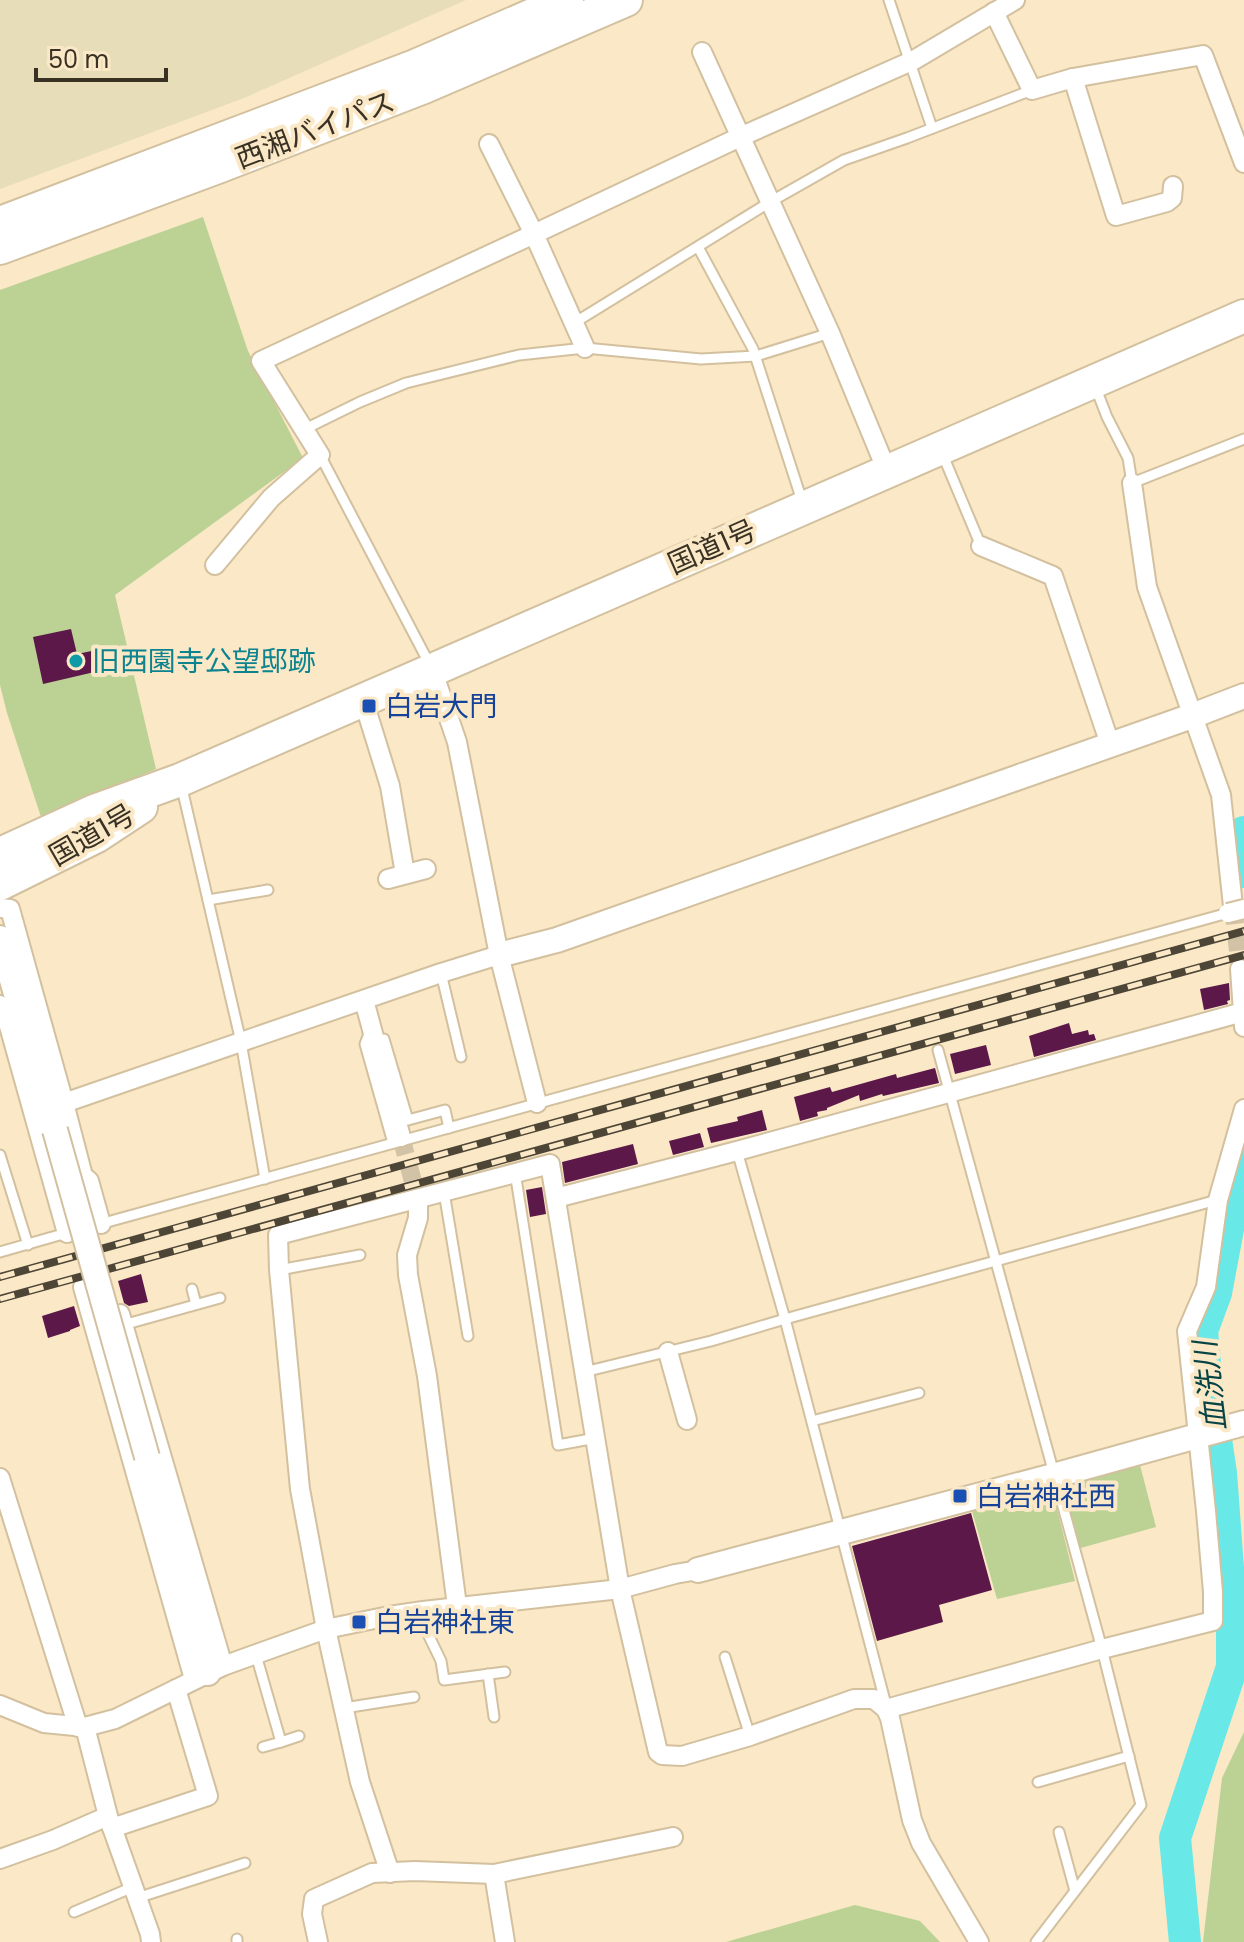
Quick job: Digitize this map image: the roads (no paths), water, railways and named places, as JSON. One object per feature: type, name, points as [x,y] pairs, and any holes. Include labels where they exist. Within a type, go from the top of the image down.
[{"type":"highway","name":"西湘バイパス","points":[[0,223],[415,66],[567,0]]},
{"type":"highway","name":"西湘バイパス","points":[[0,248],[424,87],[626,0]]},
{"type":"highway","name":"国道1号","points":[[0,854],[94,811],[180,780],[1244,316]]},
{"type":"highway","name":"国道1号","points":[[0,884],[97,836],[180,780]]},
{"type":"street","points":[[215,565],[271,498],[320,455],[261,361],[740,137],[910,62],[1015,0]]},
{"type":"street","points":[[994,12],[1032,90],[1073,78],[1203,55],[1244,163]]},
{"type":"street","points":[[702,52],[830,333],[887,471]]},
{"type":"street","points":[[1073,78],[1116,216],[1167,202],[1172,198],[1173,186]]},
{"type":"street","points":[[489,144],[585,348]]},
{"type":"street","points":[[1132,483],[1147,587],[1221,795],[1220,859],[1233,910]]},
{"type":"street","points":[[981,546],[1053,576],[1110,744]]},
{"type":"street","points":[[432,669],[457,742],[499,955],[537,1103]]},
{"type":"street","points":[[64,1103],[441,973],[557,940],[1244,696]]},
{"type":"street","points":[[363,699],[390,786],[397,877],[426,869]]},
{"type":"street","points":[[0,908],[10,909],[83,1176],[89,1181],[101,1224]]},
{"type":"street","points":[[0,938],[208,1673]]},
{"type":"street","points":[[1240,969],[1244,1027]]},
{"type":"street","points":[[364,1000],[377,1033],[397,1140]]},
{"type":"street","points":[[0,1005],[13,1040],[67,1233]]},
{"type":"street","points":[[556,1198],[1243,1012]]},
{"type":"street","points":[[886,1709],[1213,1621],[1218,1431],[1187,1331],[1206,1287],[1218,1200],[1244,1109]]},
{"type":"street","points":[[390,1873],[360,1782],[326,1629],[300,1489],[278,1235],[550,1164],[620,1589],[658,1752],[671,1757],[682,1756],[750,1736],[854,1699],[874,1699],[886,1709],[890,1718],[912,1820],[921,1843],[979,1942]]},
{"type":"street","points":[[418,1200],[418,1218],[407,1255],[408,1275],[427,1376],[457,1606]]},
{"type":"street","points":[[83,1287],[208,1673]]},
{"type":"street","points":[[121,1320],[208,1673]]},
{"type":"street","points":[[99,1342],[128,1344]]},
{"type":"street","points":[[668,1352],[687,1420]]},
{"type":"street","points":[[0,1705],[44,1723],[82,1727],[115,1719],[208,1673],[326,1629],[457,1606],[620,1589],[1218,1431]]},
{"type":"street","points":[[0,1478],[151,1942]]},
{"type":"street","points":[[0,1859],[110,1822],[208,1796],[176,1689]]},
{"type":"street","points":[[318,1942],[312,1914],[314,1899],[372,1873],[494,1874],[673,1837]]},
{"type":"street","points":[[494,1874],[505,1942]]},
{"type":"lane","points":[[889,0],[932,128]]},
{"type":"lane","points":[[574,323],[844,160],[1032,90]]},
{"type":"lane","points":[[698,247],[756,356],[804,507]]},
{"type":"lane","points":[[305,429],[406,383],[519,355],[585,348],[701,359],[756,356],[830,333]]},
{"type":"lane","points":[[1094,381],[1107,417],[1128,458],[1132,483],[1244,439]]},
{"type":"lane","points":[[940,448],[981,546]]},
{"type":"lane","points":[[320,455],[432,669]]},
{"type":"lane","points":[[180,780],[241,1042],[265,1179]]},
{"type":"lane","points":[[208,900],[268,890]]},
{"type":"lane","points":[[0,1252],[1233,910]]},
{"type":"lane","points":[[441,973],[461,1057]]},
{"type":"lane","points":[[377,1033],[408,1120],[445,1110],[449,1128]]},
{"type":"lane","points":[[938,1050],[1102,1649],[1141,1805],[1036,1942]]},
{"type":"lane","points":[[737,1151],[785,1319],[886,1709]]},
{"type":"lane","points":[[0,1155],[28,1245]]},
{"type":"lane","points":[[515,1172],[558,1445],[596,1438]]},
{"type":"lane","points":[[444,1192],[468,1336]]},
{"type":"lane","points":[[584,1372],[711,1341],[1218,1200]]},
{"type":"lane","points":[[279,1270],[360,1255]]},
{"type":"lane","points":[[192,1289],[196,1304]]},
{"type":"lane","points":[[121,1320],[220,1298]]},
{"type":"lane","points":[[812,1421],[919,1393]]},
{"type":"lane","points":[[423,1611],[427,1632],[441,1661],[444,1680],[505,1672]]},
{"type":"lane","points":[[256,1655],[281,1742]]},
{"type":"lane","points":[[725,1657],[750,1736]]},
{"type":"lane","points":[[488,1674],[494,1717]]},
{"type":"lane","points":[[344,1708],[414,1697]]},
{"type":"lane","points":[[263,1747],[299,1736]]},
{"type":"lane","points":[[1038,1782],[1129,1756]]},
{"type":"lane","points":[[1059,1832],[1075,1891]]},
{"type":"lane","points":[[74,1912],[245,1863]]},
{"type":"waterway","name":"血洗川","points":[[1244,832],[1244,872]]},
{"type":"waterway","name":"血洗川","points":[[1185,1942],[1175,1838],[1232,1667],[1232,1623],[1221,1473],[1209,1407],[1202,1331],[1216,1293],[1244,1161]]},
{"type":"tunnel","points":[[1233,906],[1240,969]]},
{"type":"tunnel","points":[[401,1137],[418,1200]]},
{"type":"railway","points":[[0,1277],[1244,931]]},
{"type":"railway","points":[[0,1299],[1244,955]]},
{"type":"place","name":"旧西園寺公望邸跡","points":[[76,661]]},
{"type":"place","name":"白岩大門","points":[[369,706]]},
{"type":"place","name":"白岩神社西","points":[[960,1496]]},
{"type":"place","name":"白岩神社東","points":[[359,1622]]}]
